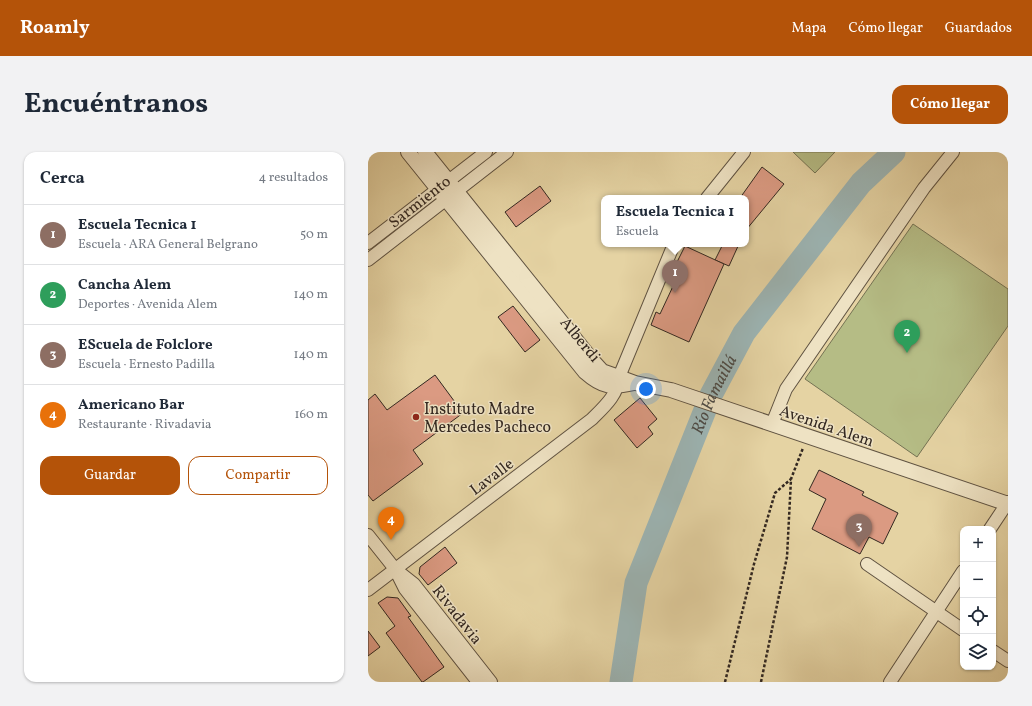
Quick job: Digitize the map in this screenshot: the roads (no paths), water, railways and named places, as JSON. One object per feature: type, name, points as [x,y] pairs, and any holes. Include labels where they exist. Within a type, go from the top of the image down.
[{"type":"street","name":"Alberdi","points":[[408,152],[448,191],[592,360],[602,370],[619,382],[634,383]]},
{"type":"street","name":"Alberdi","points":[[425,152],[448,191]]},
{"type":"street","name":"Sarmiento","points":[[368,260],[448,191],[486,152]]},
{"type":"street","name":"Sarmiento","points":[[368,243],[507,152]]},
{"type":"street","points":[[709,195],[744,152]]},
{"type":"street","points":[[767,422],[786,389],[924,188],[953,152]]},
{"type":"street","name":"Lavalle","points":[[368,590],[592,419],[613,396],[673,247]]},
{"type":"street","name":"Avenida Alem","points":[[634,383],[671,390],[1008,502]]},
{"type":"street","points":[[992,526],[1008,502]]},
{"type":"street","name":"Rivadavia","points":[[368,535],[395,569],[405,589],[478,682]]},
{"type":"street","points":[[867,564],[960,628]]},
{"type":"street","name":"Rivadavia","points":[[395,569],[414,584],[491,682]]},
{"type":"street","points":[[890,682],[960,576]]},
{"type":"street","points":[[996,653],[1008,661]]},
{"type":"waterway","name":"Río Famaillá","points":[[621,682],[636,583],[711,395],[744,333],[861,183],[894,152]]},
{"type":"place","name":"Escuela Tecnica 1","points":[[675,293]]},
{"type":"place","name":"Cancha Alem","points":[[907,353]]},
{"type":"place","name":"Instituto Madre Mercedes Pacheco","points":[[416,417]]},
{"type":"place","name":"Americano Bar","points":[[391,540]]},
{"type":"place","name":"EScuela de Folclore","points":[[859,547]]}]
